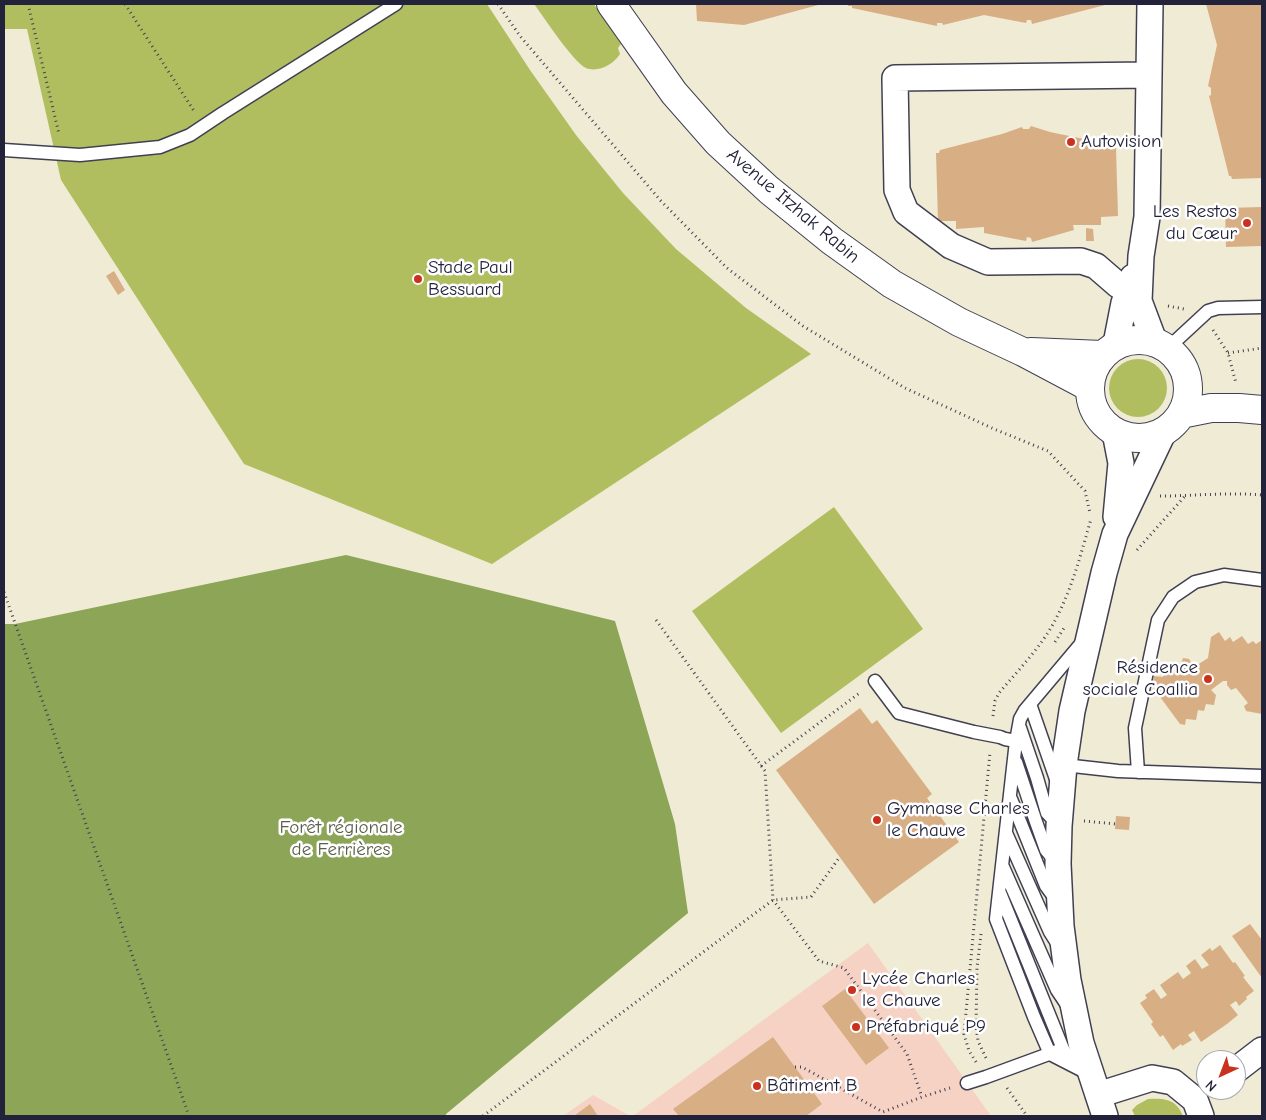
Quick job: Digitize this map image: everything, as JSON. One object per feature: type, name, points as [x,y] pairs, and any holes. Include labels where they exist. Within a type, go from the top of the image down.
[{"type":"main road","name":"Avenue Itzhak Rabin","points":[[611,4],[674,93],[718,143],[769,190],[832,241],[892,284],[959,322],[1023,352],[1089,387]]},
{"type":"main road","points":[[1172,423],[1186,403],[1188,390],[1184,368],[1161,345],[1142,339],[1128,340],[1109,350],[1093,370],[1089,387],[1091,400],[1096,413],[1104,424],[1115,432],[1127,437],[1140,438],[1152,436],[1172,423],[1211,408],[1251,409]]},
{"type":"main road","name":"Avenue Itzhak Rabin","points":[[1023,352],[1109,350]]},
{"type":"main road","points":[[1187,377],[1251,409]]},
{"type":"street","points":[[1150,4],[1147,217],[1141,256],[1139,301],[1161,345]]},
{"type":"street","points":[[1128,290],[1118,285],[1096,266],[1081,261],[988,262],[951,246],[906,212],[898,190],[895,78],[1149,75]]},
{"type":"street","points":[[1109,350],[1141,256]]},
{"type":"street","points":[[1115,534],[1172,423]]},
{"type":"street","points":[[1115,432],[1120,463],[1115,534],[1072,711],[1061,792],[1071,827],[1058,864],[1061,926],[1068,980],[1076,1017],[1072,1046],[1092,1088],[1152,1078],[1173,1082],[1201,1102]]},
{"type":"street","points":[[1246,1062],[1262,1050]]},
{"type":"lane","points":[[4,150],[80,155],[160,146],[190,135],[396,4]]},
{"type":"lane","points":[[1161,345],[1208,311],[1218,308],[1262,307]]},
{"type":"lane","points":[[1138,772],[1135,728],[1158,620],[1173,597],[1195,582],[1224,575],[1262,580]]},
{"type":"lane","points":[[1090,633],[1022,714],[1016,741],[996,919],[1050,1054],[1092,1088]]},
{"type":"lane","points":[[875,681],[899,713],[1005,740],[1016,741]]},
{"type":"lane","points":[[1030,704],[1061,792]]},
{"type":"lane","points":[[1019,725],[1047,813],[1071,827]]},
{"type":"lane","points":[[1015,758],[1046,850],[1058,864]]},
{"type":"lane","points":[[1064,765],[1118,772],[1259,773]]},
{"type":"lane","points":[[1010,797],[1046,886],[1060,906]]},
{"type":"lane","points":[[1006,833],[1050,932],[1065,955]]},
{"type":"lane","points":[[1002,864],[1057,990],[1076,1017]]},
{"type":"lane","points":[[967,1083],[1072,1046],[999,890]]},
{"type":"path","points":[[28,4],[64,154]]},
{"type":"path","points":[[125,4],[198,116],[209,123]]},
{"type":"path","points":[[498,4],[520,36],[661,201],[727,268],[803,326],[904,388],[1048,451],[1085,491],[1091,518],[1062,608],[1036,651],[999,693],[995,701],[964,1034],[969,1051],[986,1077]]},
{"type":"path","points":[[1228,353],[1262,348]]},
{"type":"path","points":[[1134,553],[1185,496],[1238,493],[1262,494]]},
{"type":"path","points":[[4,592],[188,1116]]},
{"type":"path","points":[[656,620],[765,771],[773,900],[819,961],[844,968],[906,1054],[922,1097]]},
{"type":"path","points":[[762,766],[875,681]]},
{"type":"path","points":[[1071,827],[1082,820],[1116,824]]},
{"type":"path","points":[[483,1116],[773,900],[811,898],[840,858]]},
{"type":"path","points":[[795,1067],[802,1066],[882,1114],[922,1097],[967,1083]]},
{"type":"shaded area","name":"Lycée Charles le Chauve","points":[[868,943],[991,1116],[633,1116]]},
{"type":"shaded area","points":[[593,1095],[630,1116],[563,1116]]},
{"type":"green space","name":"Stade Paul Bessuard","points":[[4,4],[487,4],[530,70],[576,135],[623,193],[676,249],[746,308],[811,354],[492,564],[244,464],[61,180],[27,29],[4,29]]},
{"type":"green space","points":[[534,4],[594,4],[621,44],[618,48],[620,54],[605,67],[596,69],[586,68],[566,49]]},
{"type":"green space","points":[[1132,359],[1144,359],[1154,363],[1163,372],[1167,394],[1159,409],[1144,417],[1132,417],[1122,413],[1113,404],[1109,394],[1109,382],[1113,372],[1122,363]]},
{"type":"green space","points":[[834,507],[923,629],[781,733],[692,611]]},
{"type":"green space","name":"Forêt régionale de Ferrières","points":[[346,555],[615,621],[675,824],[688,913],[446,1114],[446,1116],[4,1116],[4,624],[15,624]]},
{"type":"green space","points":[[1148,1099],[1165,1099],[1177,1106],[1183,1116],[1135,1116],[1132,1110]]},
{"type":"building","points":[[696,4],[822,4],[744,25],[697,21]]},
{"type":"building","points":[[848,4],[1109,4],[1032,24],[1031,20],[1027,20],[1026,23],[984,15],[943,25],[942,23],[937,23],[937,26],[852,8]]},
{"type":"building","points":[[1206,4],[1262,4],[1262,178],[1232,179],[1229,176],[1209,96],[1211,95],[1211,88],[1208,86],[1217,45]]},
{"type":"building","points":[[1031,126],[1050,132],[1113,145],[1113,148],[1116,148],[1118,216],[1101,217],[1101,225],[1073,225],[1074,230],[1032,242],[1031,238],[1027,237],[1026,241],[984,233],[984,227],[956,229],[956,221],[938,221],[936,153],[939,153],[940,150],[1022,127],[1023,129],[1029,129]]},
{"type":"building","points":[[1262,207],[1262,246],[1226,247],[1225,208]]},
{"type":"building","points":[[1086,228],[1093,229],[1094,241],[1086,241]]},
{"type":"building","points":[[114,271],[125,290],[118,295],[106,276]]},
{"type":"building","name":"Résidence sociale Coallia","points":[[1219,632],[1225,641],[1230,637],[1233,642],[1242,636],[1248,644],[1253,641],[1256,644],[1262,640],[1262,714],[1246,711],[1244,706],[1248,703],[1236,688],[1231,690],[1227,685],[1227,681],[1223,681],[1211,690],[1216,695],[1214,705],[1206,704],[1204,711],[1198,710],[1196,720],[1186,719],[1185,725],[1180,724],[1152,686],[1154,676],[1163,677],[1164,672],[1171,673],[1173,663],[1181,664],[1183,658],[1189,659],[1194,667],[1208,658],[1211,637]]},
{"type":"building","name":"Gymnase Charles le Chauve","points":[[860,708],[872,724],[877,720],[932,794],[927,798],[959,842],[874,904],[776,770]]},
{"type":"building","points":[[1116,816],[1130,817],[1129,830],[1115,829]]},
{"type":"building","points":[[1250,924],[1262,940],[1262,978],[1232,936]]},
{"type":"building","points":[[1220,945],[1233,963],[1235,962],[1245,976],[1243,977],[1254,991],[1239,1006],[1236,1001],[1230,1005],[1238,1015],[1227,1024],[1201,1042],[1194,1031],[1188,1035],[1192,1040],[1182,1046],[1181,1044],[1173,1050],[1163,1035],[1160,1037],[1151,1024],[1153,1022],[1140,1003],[1147,998],[1145,995],[1154,989],[1161,999],[1167,995],[1160,985],[1178,972],[1183,979],[1191,973],[1186,966],[1195,959],[1202,969],[1209,965],[1201,955],[1210,948],[1212,951]]},
{"type":"building","name":"Préfabriqué P9","points":[[845,989],[889,1048],[866,1065],[822,1006]]},
{"type":"building","name":"Bâtiment B","points":[[773,1037],[822,1104],[806,1116],[679,1116],[673,1109]]},
{"type":"building","points":[[590,1104],[598,1116],[574,1116]]},
{"type":"place","name":"Autovision","points":[[1071,142]]},
{"type":"place","name":"Les Restos du Cœur","points":[[1247,223]]},
{"type":"place","name":"Stade Paul Bessuard","points":[[418,279]]},
{"type":"place","name":"Résidence sociale Coallia","points":[[1208,679]]},
{"type":"place","name":"Gymnase Charles le Chauve","points":[[877,820]]},
{"type":"place","name":"Lycée Charles le Chauve","points":[[852,990]]},
{"type":"place","name":"Préfabriqué P9","points":[[856,1027]]},
{"type":"place","name":"Bâtiment B","points":[[757,1086]]}]
